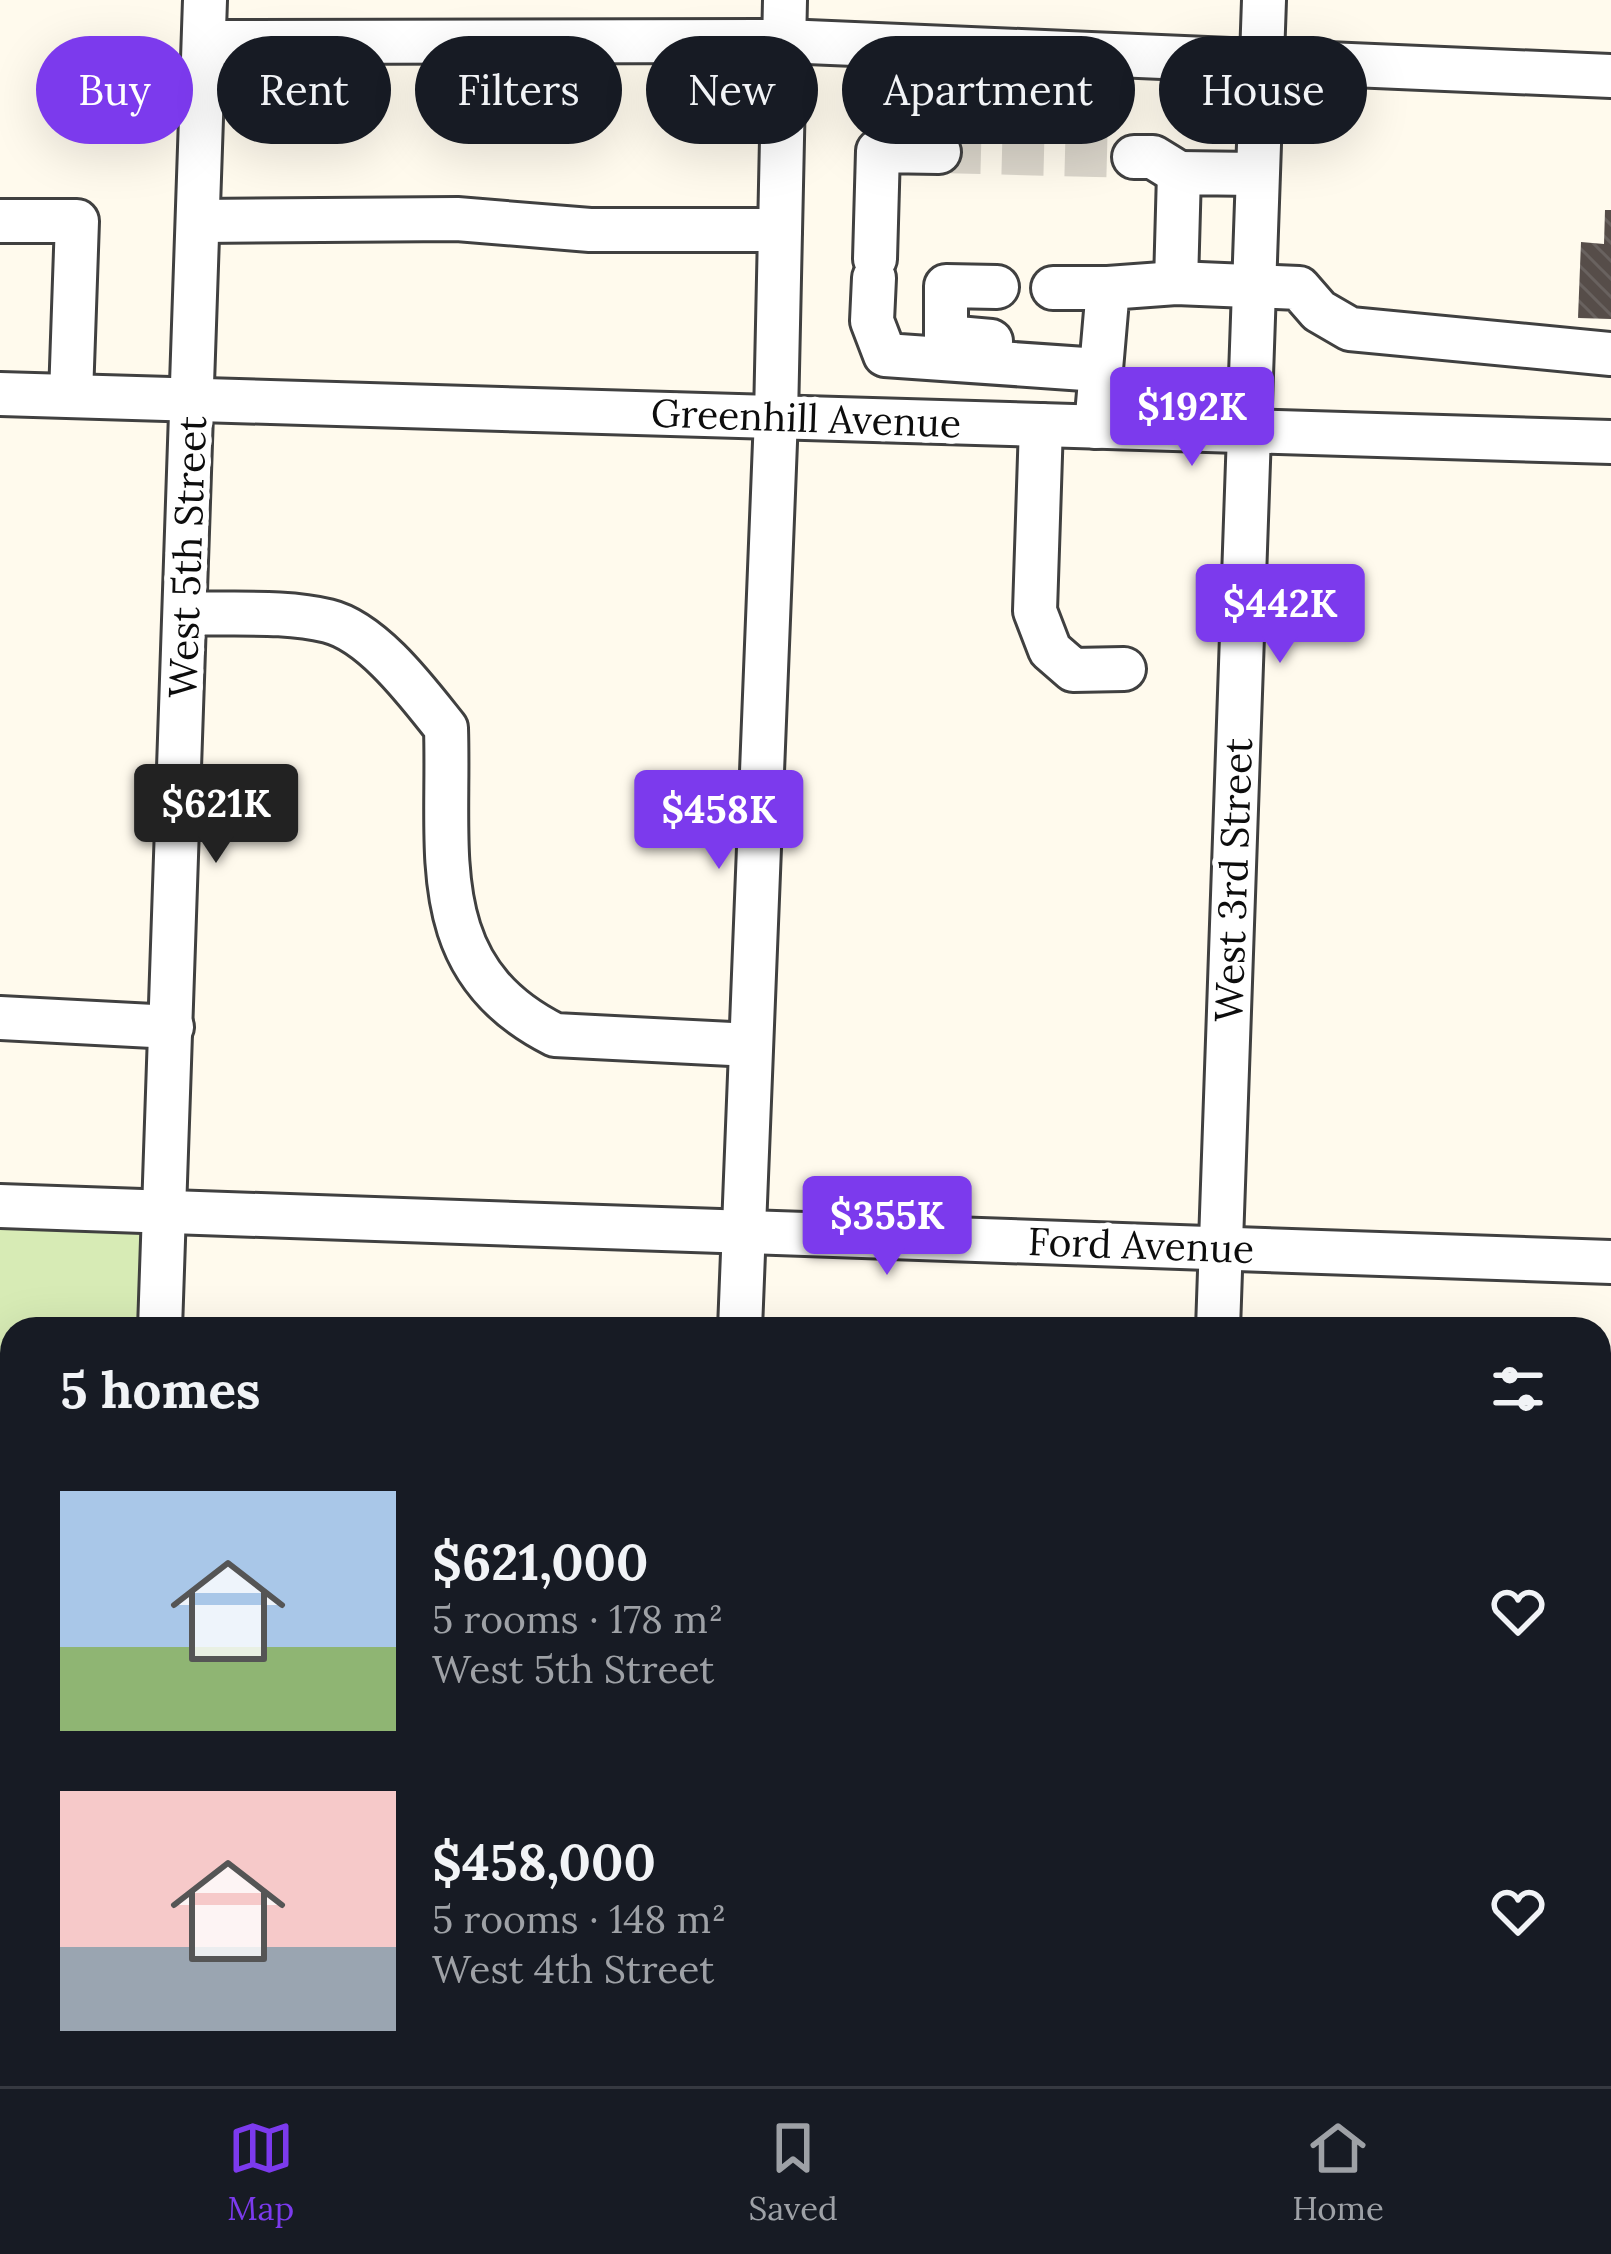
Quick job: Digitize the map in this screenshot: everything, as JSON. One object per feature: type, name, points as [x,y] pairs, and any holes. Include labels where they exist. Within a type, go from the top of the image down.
[{"type":"street","name":"West 3rd Street","points":[[1263,36],[1264,0]]},
{"type":"street","points":[[204,21],[784,21],[1159,52]]},
{"type":"street","name":"West 5th Street","points":[[161,1317],[204,21]]},
{"type":"street","points":[[741,1317],[776,417],[784,21]]},
{"type":"street","points":[[1367,65],[1611,76]]},
{"type":"street","name":"West 3rd Street","points":[[1218,1317],[1258,144]]},
{"type":"street","points":[[939,152],[878,151],[872,321],[885,355],[1100,370]]},
{"type":"street","points":[[1134,157],[1153,157],[1179,173],[1256,174]]},
{"type":"street","points":[[1176,283],[1179,173]]},
{"type":"street","points":[[198,221],[457,219],[590,230],[780,230]]},
{"type":"street","points":[[0,221],[77,221],[71,396]]},
{"type":"street","points":[[1053,288],[1176,283],[1299,288],[1319,311],[1351,329],[1611,355]]},
{"type":"street","points":[[997,287],[946,286],[946,338],[1033,345],[1056,366]]},
{"type":"street","points":[[1096,427],[1108,288]]},
{"type":"street","name":"Greenhill Avenue","points":[[0,394],[1611,442]]},
{"type":"street","points":[[1041,425],[1035,611],[1050,650],[1072,670],[1124,669]]},
{"type":"street","points":[[186,613],[330,621],[364,641],[426,703],[446,728],[452,920],[464,955],[526,1021],[571,1036],[752,1045]]},
{"type":"street","points":[[0,1018],[172,1027]]},
{"type":"street","name":"Ford Avenue","points":[[0,1206],[1611,1262]]},
{"type":"green space","points":[[0,1206],[166,1214],[161,1317],[0,1317]]},
{"type":"building","points":[[1605,210],[1611,210],[1611,319],[1578,318],[1581,242],[1604,244]]},
{"type":"tunnel","points":[[939,152],[1134,157]]}]
